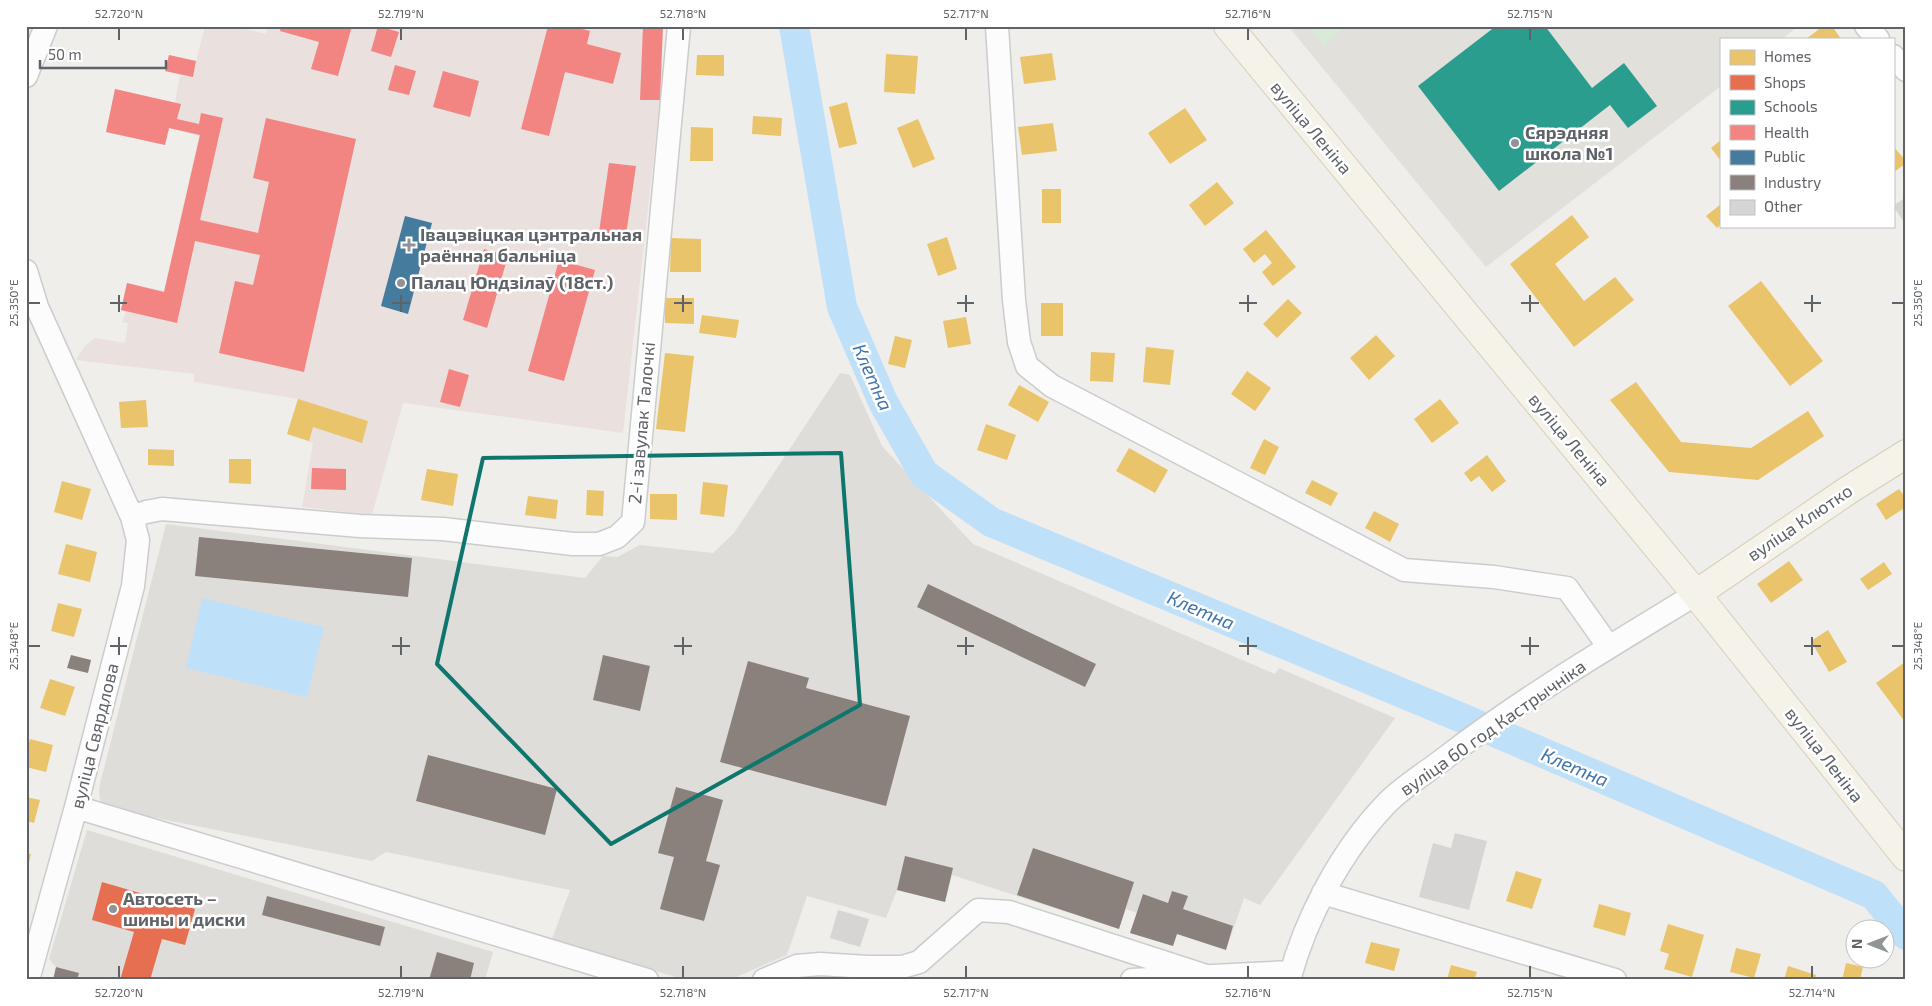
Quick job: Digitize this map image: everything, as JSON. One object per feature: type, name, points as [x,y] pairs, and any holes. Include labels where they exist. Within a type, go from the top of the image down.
[{"type":"main road","name":"вуліца Леніна","points":[[1228,26],[1696,594],[1906,857]]},
{"type":"main road","name":"вуліца Клютко","points":[[1696,594],[1850,489],[1906,454]]},
{"type":"street","points":[[26,40],[45,26]]},
{"type":"street","points":[[26,76],[45,26]]},
{"type":"street","name":"2-і завулак Талочкі","points":[[132,517],[162,509],[360,526],[444,528],[573,544],[599,544],[617,537],[633,522],[678,26]]},
{"type":"street","points":[[997,26],[1014,300],[1020,342],[1027,366],[1052,386],[1404,570],[1494,577],[1567,588],[1609,647]]},
{"type":"street","points":[[1866,26],[1877,38]]},
{"type":"street","points":[[1894,57],[1906,70]]},
{"type":"street","name":"вуліца Свярдлова","points":[[27,275],[37,307],[53,345],[132,517],[138,540],[133,586],[76,808],[28,980]]},
{"type":"street","name":"вуліца 60 год Кастрычніка","points":[[1290,976],[1323,893],[1350,849],[1388,802],[1469,740],[1525,701],[1696,594]]},
{"type":"street","points":[[76,808],[602,974],[647,980]]},
{"type":"street","points":[[1323,893],[1615,980]]},
{"type":"street","points":[[764,980],[795,973],[820,964],[902,967],[919,962],[978,910],[1009,912],[1206,976]]},
{"type":"street","points":[[1132,980],[1206,976],[1290,976]]},
{"type":"highlighted area","points":[[841,453],[860,705],[611,844],[437,664],[483,458]]},
{"type":"shaded area","name":"Івацэвіцкая цэнтральная раённая бальніца","points":[[205,26],[233,26],[266,34],[268,26],[663,26],[660,100],[623,433],[403,403],[372,515],[302,507],[313,443],[287,434],[298,399],[194,382],[194,374],[76,360],[85,346],[95,338],[125,343],[128,323],[122,322],[126,312],[121,310],[127,283],[164,291],[199,136],[169,128],[165,145],[106,132],[115,89],[175,103],[180,75],[165,71],[169,55],[196,61]]},
{"type":"shaded area","name":"Сярэдняя школа №1","points":[[1288,26],[1798,26],[1783,38],[1720,38],[1720,87],[1486,267]]},
{"type":"shaded area","points":[[840,373],[850,375],[882,446],[973,544],[1275,674],[1279,668],[1395,718],[1260,905],[1244,898],[1226,950],[1177,934],[1173,946],[1130,933],[1137,913],[1126,909],[1119,929],[952,875],[945,902],[897,890],[886,918],[807,896],[787,955],[729,980],[685,980],[552,939],[570,890],[386,852],[372,861],[106,808],[100,800],[100,784],[166,524],[585,578],[603,556],[617,557],[640,545],[713,553],[734,533]]},
{"type":"shaded area","points":[[87,830],[493,952],[485,980],[53,980],[56,967],[49,959]]},
{"type":"green space","points":[[1308,26],[1344,26],[1324,45]]},
{"type":"water","points":[[202,598],[324,627],[307,697],[186,668]]},
{"type":"building: Homes","points":[[1823,26],[1832,26],[1840,38],[1807,38]]},
{"type":"building: Homes","points":[[1052,53],[1056,80],[1024,84],[1020,57]]},
{"type":"building: Homes","points":[[886,54],[918,56],[915,94],[884,92]]},
{"type":"building: Homes","points":[[697,55],[724,55],[724,76],[696,75]]},
{"type":"building: Homes","points":[[847,102],[857,144],[839,148],[829,107]]},
{"type":"building: Homes","points":[[1185,108],[1207,140],[1170,164],[1148,133]]},
{"type":"building: Homes","points":[[753,116],[782,118],[781,136],[752,134]]},
{"type":"building: Homes","points":[[918,119],[935,159],[913,168],[897,128]]},
{"type":"building: Homes","points":[[1053,123],[1057,151],[1022,155],[1018,127]]},
{"type":"building: Homes","points":[[691,127],[713,128],[713,161],[690,161]]},
{"type":"building: Homes","points":[[1720,141],[1720,160],[1711,148]]},
{"type":"building: Homes","points":[[1894,147],[1906,161],[1894,172]]},
{"type":"building: Homes","points":[[1217,182],[1234,203],[1205,226],[1189,205]]},
{"type":"building: Homes","points":[[1042,189],[1061,189],[1061,223],[1042,223]]},
{"type":"building: Homes","points":[[1720,205],[1720,225],[1717,228],[1706,216]]},
{"type":"building: Homes","points":[[1572,215],[1589,237],[1555,264],[1584,301],[1615,277],[1634,300],[1574,347],[1510,264]]},
{"type":"building: Homes","points":[[1266,230],[1296,267],[1273,286],[1262,272],[1272,263],[1265,254],[1254,263],[1243,249]]},
{"type":"building: Homes","points":[[947,237],[957,269],[938,276],[927,244]]},
{"type":"building: Homes","points":[[671,238],[701,239],[701,272],[670,272]]},
{"type":"building: Homes","points":[[1761,281],[1823,361],[1790,386],[1728,306]]},
{"type":"building: Homes","points":[[665,298],[694,298],[694,324],[665,323]]},
{"type":"building: Homes","points":[[1288,299],[1302,313],[1277,338],[1263,324]]},
{"type":"building: Homes","points":[[1041,303],[1063,303],[1063,336],[1041,336]]},
{"type":"building: Homes","points":[[702,315],[739,320],[736,338],[699,333]]},
{"type":"building: Homes","points":[[966,317],[971,344],[948,348],[943,321]]},
{"type":"building: Homes","points":[[1376,335],[1395,356],[1369,380],[1350,358]]},
{"type":"building: Homes","points":[[895,336],[912,340],[905,368],[888,364]]},
{"type":"building: Homes","points":[[1146,347],[1174,350],[1170,385],[1143,382]]},
{"type":"building: Homes","points":[[1091,352],[1115,353],[1113,382],[1090,381]]},
{"type":"building: Homes","points":[[665,353],[694,356],[685,432],[656,429]]},
{"type":"building: Homes","points":[[1247,371],[1271,388],[1255,411],[1231,394]]},
{"type":"building: Homes","points":[[1636,382],[1681,442],[1751,448],[1808,411],[1824,436],[1758,480],[1669,472],[1610,400]]},
{"type":"building: Homes","points":[[1019,385],[1049,402],[1038,422],[1008,405]]},
{"type":"building: Homes","points":[[298,399],[368,421],[362,443],[313,427],[309,441],[287,434]]},
{"type":"building: Homes","points":[[1440,399],[1459,423],[1432,443],[1414,419]]},
{"type":"building: Homes","points":[[146,400],[148,427],[121,428],[119,402]]},
{"type":"building: Homes","points":[[986,424],[1016,435],[1007,460],[977,450]]},
{"type":"building: Homes","points":[[1264,439],[1279,447],[1265,475],[1250,468]]},
{"type":"building: Homes","points":[[1129,448],[1168,470],[1155,493],[1116,471]]},
{"type":"building: Homes","points":[[148,449],[174,450],[174,466],[148,465]]},
{"type":"building: Homes","points":[[1487,455],[1506,481],[1492,492],[1479,476],[1471,482],[1464,473]]},
{"type":"building: Homes","points":[[229,459],[251,459],[251,484],[229,483]]},
{"type":"building: Homes","points":[[427,469],[458,474],[453,506],[421,500]]},
{"type":"building: Homes","points":[[1312,480],[1338,493],[1331,506],[1305,493]]},
{"type":"building: Homes","points":[[62,481],[91,489],[82,520],[54,512]]},
{"type":"building: Homes","points":[[703,482],[728,485],[724,517],[700,514]]},
{"type":"building: Homes","points":[[1899,489],[1906,498],[1906,507],[1886,520],[1876,504]]},
{"type":"building: Homes","points":[[587,490],[604,491],[603,516],[586,515]]},
{"type":"building: Homes","points":[[650,494],[677,494],[677,520],[650,519]]},
{"type":"building: Homes","points":[[528,496],[558,500],[556,519],[525,515]]},
{"type":"building: Homes","points":[[1374,511],[1399,524],[1390,542],[1365,528]]},
{"type":"building: Homes","points":[[66,544],[97,552],[90,582],[58,574]]},
{"type":"building: Homes","points":[[1789,561],[1803,580],[1771,603],[1757,584]]},
{"type":"building: Homes","points":[[1884,562],[1892,574],[1868,590],[1860,579]]},
{"type":"building: Homes","points":[[58,603],[82,609],[74,637],[51,631]]},
{"type":"building: Homes","points":[[1828,630],[1847,662],[1829,672],[1811,641]]},
{"type":"building: Homes","points":[[1905,662],[1906,664],[1905,722],[1876,683]]},
{"type":"building: Homes","points":[[50,679],[75,687],[65,716],[40,708]]},
{"type":"building: Homes","points":[[30,739],[53,745],[46,772],[26,767],[26,753]]},
{"type":"building: Homes","points":[[26,797],[40,800],[34,823],[26,821]]},
{"type":"building: Homes","points":[[26,853],[31,854],[27,872],[26,871]]},
{"type":"building: Homes","points":[[1516,871],[1542,879],[1532,909],[1506,901]]},
{"type":"building: Homes","points":[[1599,904],[1631,913],[1625,936],[1593,927]]},
{"type":"building: Homes","points":[[1668,924],[1704,935],[1692,977],[1664,969],[1669,954],[1660,951]]},
{"type":"building: Homes","points":[[1371,942],[1400,949],[1394,971],[1365,963]]},
{"type":"building: Homes","points":[[1736,948],[1761,954],[1754,978],[1730,972]]},
{"type":"building: Homes","points":[[1451,965],[1477,972],[1474,980],[1447,980]]},
{"type":"building: Homes","points":[[1788,966],[1816,975],[1815,980],[1784,980]]},
{"type":"building: Homes","points":[[1845,968],[1863,968],[1860,980],[1842,980]]},
{"type":"building: Shops","points":[[102,882],[195,909],[185,945],[162,939],[150,980],[120,980],[134,932],[92,920]]},
{"type":"building: Schools","points":[[1496,26],[1545,26],[1592,88],[1624,63],[1657,106],[1628,128],[1610,105],[1499,191],[1418,86]]},
{"type":"building: Health","points":[[281,26],[352,26],[338,76],[311,69],[319,42],[280,31]]},
{"type":"building: Health","points":[[378,26],[399,32],[391,57],[371,51]]},
{"type":"building: Health","points":[[548,26],[571,26],[590,31],[587,44],[621,53],[613,84],[565,72],[549,136],[521,129]]},
{"type":"building: Health","points":[[643,26],[663,26],[660,100],[640,100]]},
{"type":"building: Health","points":[[169,55],[196,61],[193,77],[165,71]]},
{"type":"building: Health","points":[[395,65],[416,71],[409,95],[388,90]]},
{"type":"building: Health","points":[[443,71],[479,81],[470,117],[433,107]]},
{"type":"building: Health","points":[[115,89],[181,104],[177,119],[199,124],[201,113],[223,118],[200,220],[258,233],[269,182],[253,178],[266,118],[356,139],[304,372],[219,353],[235,281],[253,285],[260,255],[195,241],[177,323],[121,310],[127,283],[164,292],[200,135],[169,128],[165,145],[106,132]]},
{"type":"building: Health","points":[[609,163],[636,166],[626,235],[599,232]]},
{"type":"building: Health","points":[[484,249],[508,256],[487,328],[463,320]]},
{"type":"building: Health","points":[[559,260],[595,270],[564,381],[528,371]]},
{"type":"building: Health","points":[[449,369],[469,375],[460,407],[440,402]]},
{"type":"building: Health","points":[[312,468],[346,469],[346,490],[311,489]]},
{"type":"building: Public","name":"Палац Юндзілаў (18ст.)","points":[[405,216],[432,223],[408,314],[381,306]]},
{"type":"building: Industry","points":[[199,537],[412,558],[408,597],[195,576]]},
{"type":"building: Industry","points":[[928,584],[1096,664],[1085,687],[917,607]]},
{"type":"building: Industry","points":[[71,655],[91,660],[88,673],[67,668]]},
{"type":"building: Industry","points":[[603,655],[650,666],[640,711],[593,700]]},
{"type":"building: Industry","points":[[748,661],[809,678],[806,688],[910,716],[886,806],[720,762]]},
{"type":"building: Industry","points":[[428,755],[557,789],[545,835],[416,801]]},
{"type":"building: Industry","points":[[676,787],[723,800],[706,861],[720,865],[704,921],[660,909],[674,857],[658,853]]},
{"type":"building: Industry","points":[[1033,848],[1134,882],[1119,929],[1017,895]]},
{"type":"building: Industry","points":[[905,856],[953,868],[945,902],[897,890]]},
{"type":"building: Industry","points":[[1172,891],[1188,896],[1183,909],[1233,926],[1226,950],[1177,934],[1173,946],[1130,933],[1143,894],[1168,903]]},
{"type":"building: Industry","points":[[267,896],[385,927],[380,946],[262,915]]},
{"type":"building: Industry","points":[[437,952],[474,963],[470,980],[429,980]]},
{"type":"building: Industry","points":[[56,967],[79,973],[77,980],[53,980]]},
{"type":"building: Other","points":[[1906,197],[1906,221],[1904,222],[1894,205]]},
{"type":"building: Other","points":[[1455,833],[1487,841],[1469,910],[1419,897],[1433,843],[1451,848]]},
{"type":"building: Other","points":[[838,910],[869,919],[860,947],[830,938]]},
{"type":"waterway","name":"Клетна","points":[[794,26],[842,307],[883,402],[924,474],[991,522],[1462,718],[1874,895],[1906,935]]},
{"type":"place","name":"Сярэдняя школа №1","points":[[1515,143]]},
{"type":"place","name":"Івацэвіцкая цэнтральная раённая бальніца","points":[[409,245]]},
{"type":"place","name":"Палац Юндзілаў (18ст.)","points":[[401,283]]},
{"type":"place","name":"Автосеть – шины и диски","points":[[113,909]]}]
